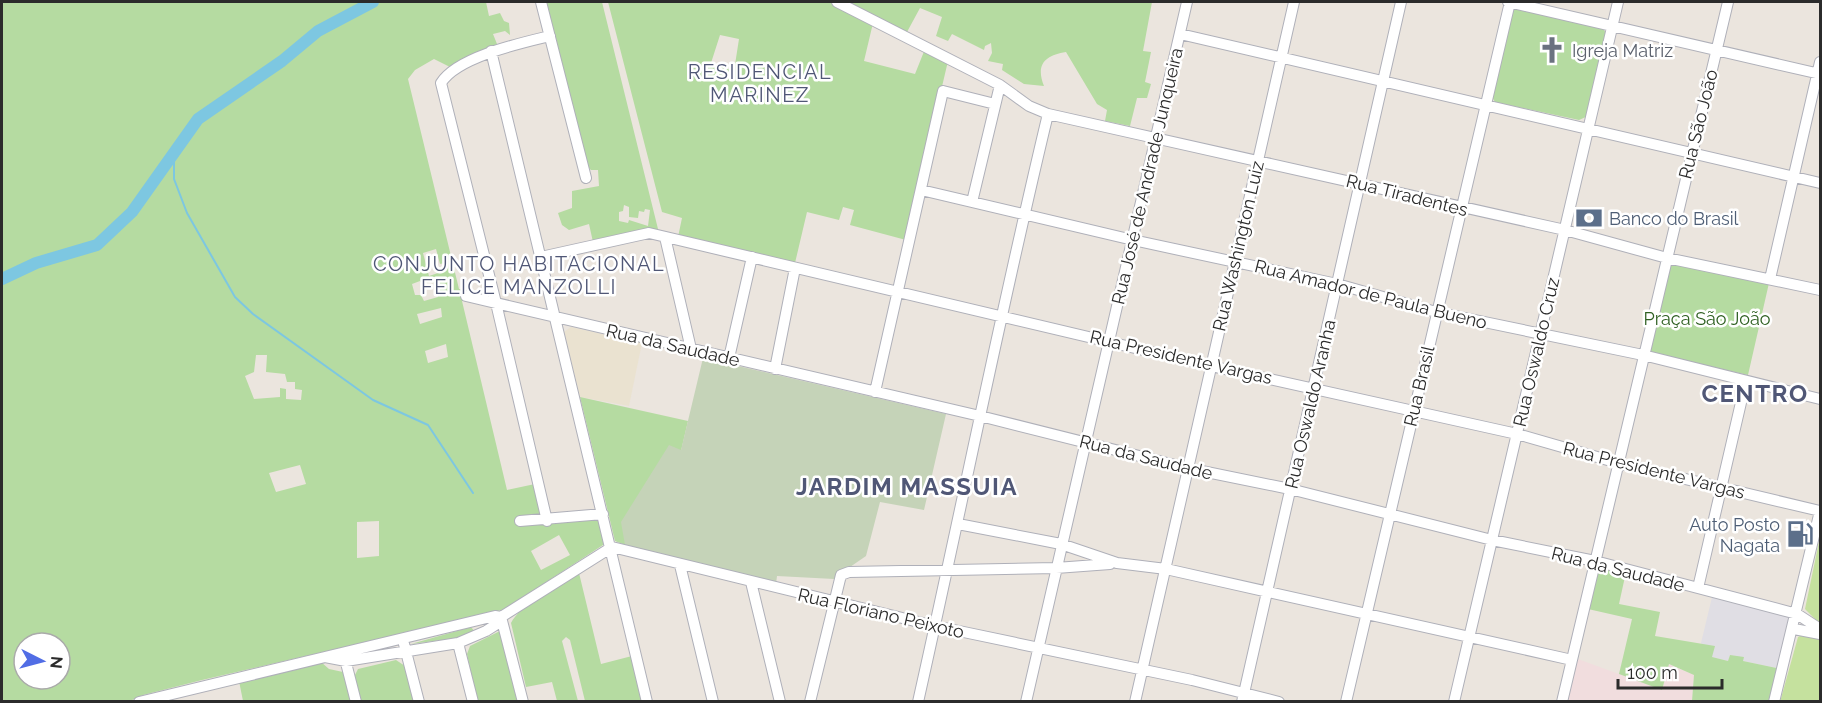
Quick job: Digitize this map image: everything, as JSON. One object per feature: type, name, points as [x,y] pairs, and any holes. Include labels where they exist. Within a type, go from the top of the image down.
[{"type":"street","points":[[542,2],[586,178]]},
{"type":"street","name":"Rua Tiradentes","points":[[837,2],[1000,85],[1029,106],[1048,114],[1360,183],[1461,209],[1565,230],[1666,258],[1821,290]]},
{"type":"street","name":"Rua José de Andrade Junqueira","points":[[1026,702],[1187,2]]},
{"type":"street","name":"Rua Washington Luiz","points":[[1135,702],[1294,2]]},
{"type":"street","name":"Rua Oswaldo Aranha","points":[[1243,697],[1401,2]]},
{"type":"street","points":[[1509,2],[1819,74]]},
{"type":"street","name":"Rua Brasil","points":[[1346,702],[1509,2]]},
{"type":"street","name":"Rua Oswaldo Cruz","points":[[1454,702],[1618,2]]},
{"type":"street","name":"Rua São João","points":[[1562,702],[1728,2]]},
{"type":"street","points":[[1180,34],[1821,183]]},
{"type":"street","points":[[547,521],[441,83],[446,75],[491,51],[550,36]]},
{"type":"street","points":[[491,51],[612,547],[647,702]]},
{"type":"street","points":[[1770,279],[1821,62]]},
{"type":"street","points":[[972,202],[1000,85]]},
{"type":"street","points":[[875,392],[944,91],[995,104]]},
{"type":"street","points":[[918,702],[958,524],[1000,316],[1048,114]]},
{"type":"street","name":"Rua Amador de Paula Bueno","points":[[921,190],[1133,240],[1236,260],[1337,284],[1436,312],[1643,355],[1821,399]]},
{"type":"street","name":"Rua Presidente Vargas","points":[[540,257],[649,232],[1211,366],[1314,387],[1517,434],[1618,463],[1821,511]]},
{"type":"street","points":[[665,237],[691,349]]},
{"type":"street","points":[[729,358],[752,257]]},
{"type":"street","points":[[775,369],[795,267]]},
{"type":"street","name":"Rua da Saudade","points":[[466,296],[980,416],[1187,468],[1290,489],[1492,540],[1595,561],[1797,614],[1821,629]]},
{"type":"street","points":[[1698,588],[1746,381]]},
{"type":"street","points":[[1774,702],[1794,629],[1821,511]]},
{"type":"street","points":[[520,521],[547,521],[603,514]]},
{"type":"street","points":[[958,524],[1061,544],[1116,563]]},
{"type":"street","points":[[139,702],[326,657],[406,651],[458,643],[486,631],[497,624],[501,617],[612,547]]},
{"type":"street","name":"Rua Floriano Peixoto","points":[[612,547],[935,626],[1143,669],[1243,697],[1279,702]]},
{"type":"street","points":[[810,702],[842,575],[849,572],[1056,568],[1116,563],[1166,569],[1572,660]]},
{"type":"street","points":[[680,565],[713,702]]},
{"type":"street","points":[[751,582],[783,701]]},
{"type":"street","points":[[345,657],[403,638],[495,616],[501,617]]},
{"type":"street","points":[[501,617],[523,702]]},
{"type":"street","points":[[1794,629],[1821,634]]},
{"type":"street","points":[[403,638],[419,702]]},
{"type":"street","points":[[458,643],[473,702]]},
{"type":"street","points":[[345,657],[356,702]]},
{"type":"shaded area","points":[[571,327],[642,343],[629,406],[580,397],[564,332]]},
{"type":"shaded area","points":[[1713,593],[1791,612],[1781,669],[1743,661],[1730,655],[1728,661],[1711,657],[1701,643]]},
{"type":"shaded area","points":[[1578,659],[1662,690],[1668,664],[1694,675],[1692,701],[1567,702]]},
{"type":"green space","points":[[2,2],[486,2],[489,16],[500,13],[504,21],[509,23],[510,35],[505,31],[493,34],[497,44],[452,68],[434,59],[415,70],[408,79],[459,289],[464,290],[467,301],[462,301],[507,490],[535,484],[543,513],[601,521],[606,539],[603,545],[505,609],[202,680],[143,695],[130,701],[2,701]],"holes":[[[436,249],[440,264],[445,263],[447,270],[429,276],[423,253]],[[420,281],[422,284],[433,281],[438,297],[424,301],[421,295],[415,295],[412,284]],[[441,308],[442,317],[420,324],[417,314]],[[446,344],[448,357],[428,363],[425,351]],[[256,355],[267,355],[266,372],[285,374],[287,382],[295,382],[295,389],[302,390],[301,400],[286,399],[286,389],[280,388],[280,397],[254,399],[245,376],[254,372]],[[300,465],[306,484],[276,492],[269,473]],[[379,521],[379,556],[357,558],[357,522]],[[559,535],[570,555],[541,570],[531,551]]]},
{"type":"green space","points":[[546,2],[602,2],[658,229],[593,242],[589,224],[569,230],[562,225],[558,213],[572,208],[572,191],[599,186],[598,170],[591,170],[588,167]],"holes":[[[624,205],[629,207],[629,217],[638,218],[639,211],[650,210],[648,226],[629,220],[628,223],[619,221],[619,212],[623,211]]]},
{"type":"green space","points":[[608,2],[834,2],[873,23],[864,61],[915,74],[925,49],[948,61],[906,240],[850,225],[854,210],[843,207],[839,220],[807,212],[795,263],[678,237],[682,218],[662,212]],"holes":[[[720,35],[739,39],[734,71],[711,63]]]},
{"type":"green space","points":[[844,2],[1152,2],[1143,51],[1151,52],[1145,82],[1151,84],[1147,98],[1137,98],[1130,126],[1105,121],[1107,110],[1097,104],[1066,52],[1053,55],[1044,62],[1041,72],[1044,86],[1024,84],[1002,70],[1003,64],[988,61],[992,53],[991,43],[985,46],[984,50],[952,34],[948,41],[936,36],[942,17],[920,8],[907,32]]},
{"type":"green space","points":[[1517,6],[1601,26],[1606,33],[1588,116],[1579,120],[1495,102],[1492,97],[1512,9]]},
{"type":"green space","name":"Praça São João","points":[[1673,262],[1769,283],[1748,375],[1652,353],[1650,349],[1669,264]]},
{"type":"green space","points":[[703,358],[946,414],[924,510],[880,502],[866,556],[838,572],[834,579],[777,576],[776,584],[625,545],[621,522],[669,445],[681,450]]},
{"type":"green space","points":[[580,397],[688,421],[681,451],[669,446],[625,545],[615,541]]},
{"type":"green space","points":[[1820,537],[1820,624],[1805,609]]},
{"type":"green space","points":[[1600,566],[1626,572],[1619,604],[1660,612],[1655,636],[1715,646],[1712,657],[1728,661],[1730,655],[1744,657],[1743,661],[1781,669],[1772,701],[1692,701],[1694,675],[1669,664],[1662,690],[1619,674],[1632,619],[1588,609],[1597,568]]},
{"type":"green space","points":[[579,573],[601,664],[632,656],[644,701],[585,701],[570,640],[566,637],[562,641],[578,701],[557,701],[552,682],[526,687],[511,623],[532,602]]},
{"type":"green space","points":[[471,627],[475,632],[458,638],[411,644]]},
{"type":"green space","points":[[502,630],[523,701],[477,701],[467,654],[470,646]]},
{"type":"green space","points":[[1804,634],[1820,637],[1820,701],[1780,702],[1798,637]]},
{"type":"green space","points":[[396,660],[405,666],[414,701],[360,701],[354,677],[358,669]]},
{"type":"green space","points":[[321,662],[329,669],[343,672],[352,701],[243,701],[239,681]]},
{"type":"waterway","points":[[2,279],[36,263],[97,245],[132,212],[198,119],[282,61],[318,31],[373,2]]},
{"type":"waterway","points":[[174,152],[174,179],[187,213],[235,297],[253,314],[373,400],[428,425],[473,493]]},
{"type":"place","name":"Igreja Matriz","points":[[1552,50]]},
{"type":"place","name":"Banco do Brasil","points":[[1589,218]]},
{"type":"place","name":"Auto Posto Nagata","points":[[1800,534]]},
{"type":"district","name":"RESIDENCIAL MARINEZ","points":[[760,84]]},
{"type":"district","name":"CONJUNTO HABITACIONAL FELICE MANZOLLI","points":[[519,276]]},
{"type":"district","name":"CENTRO","points":[[1755,393]]},
{"type":"district","name":"JARDIM MASSUIA","points":[[907,486]]}]
